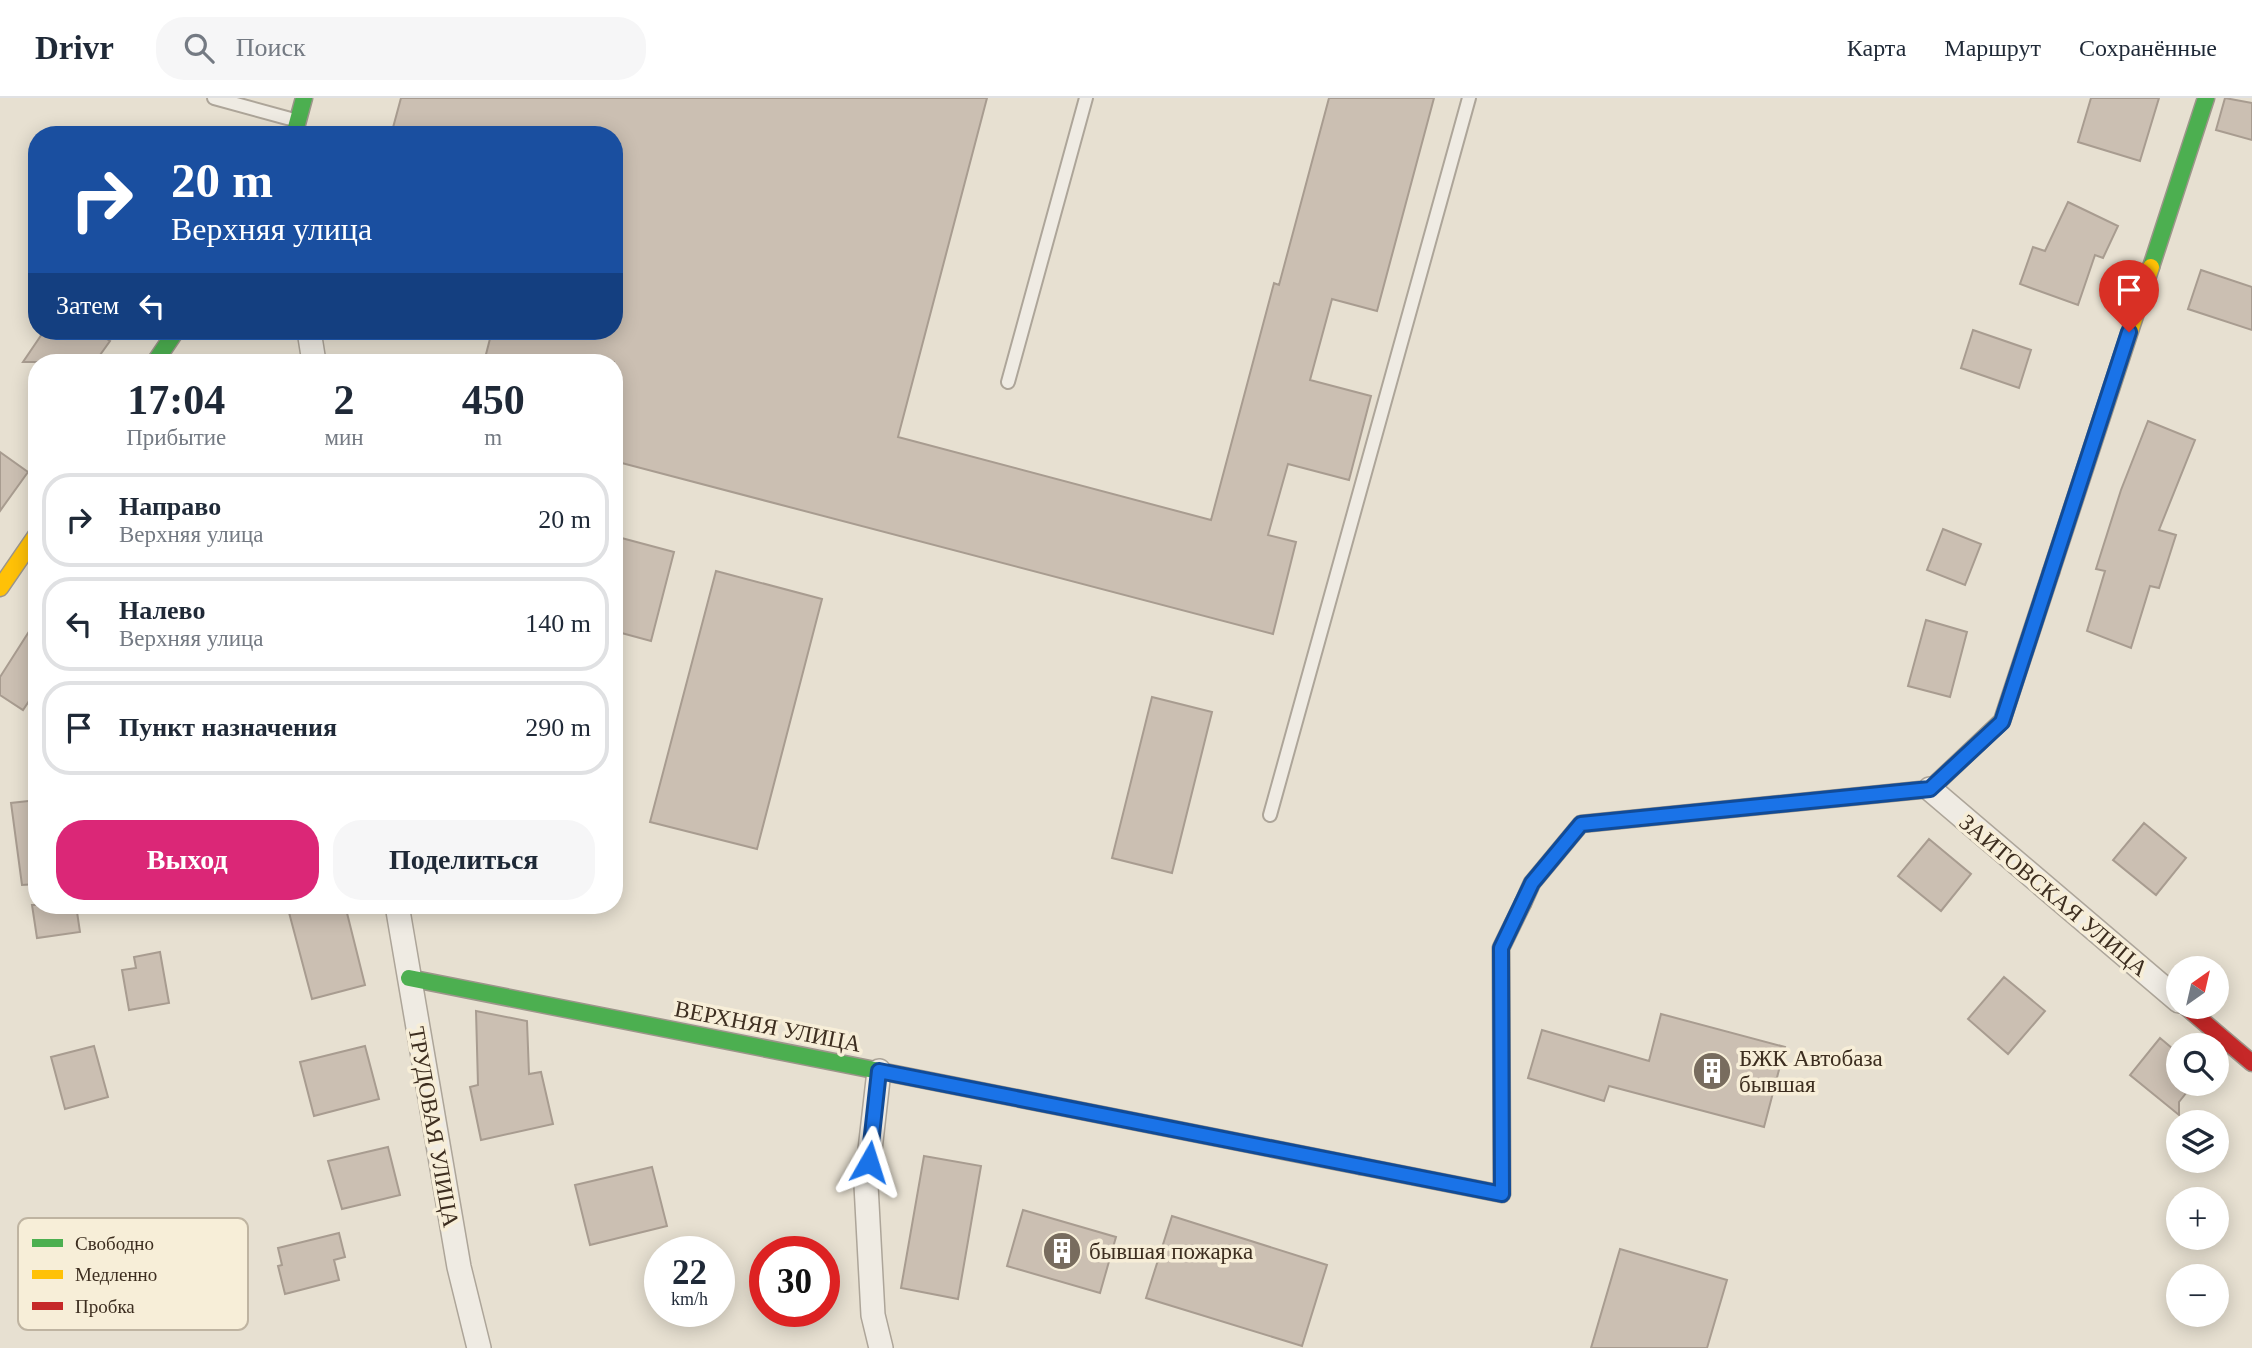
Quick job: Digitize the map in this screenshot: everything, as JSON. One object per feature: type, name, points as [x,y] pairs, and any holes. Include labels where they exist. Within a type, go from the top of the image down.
[{"type":"street","points":[[297,126],[304,98]]},
{"type":"street","points":[[1930,789],[2002,722],[2206,98]]},
{"type":"street","points":[[0,588],[28,547]]},
{"type":"street","name":"ЗАИТОВСКАЯ УЛИЦА","points":[[1930,789],[2166,990]]},
{"type":"street","name":"ВЕРХНЯЯ УЛИЦА","points":[[408,978],[1502,1194],[1501,948],[1532,883],[1581,824],[1930,789]]},
{"type":"street","name":"ТРУДОВАЯ УЛИЦА","points":[[398,914],[459,1267],[479,1348]]},
{"type":"street","points":[[2200,1019],[2252,1063]]},
{"type":"street","points":[[879,1071],[866,1185],[873,1315],[881,1348]]},
{"type":"lane","points":[[214,98],[291,126]]},
{"type":"lane","points":[[1008,382],[1086,98]]},
{"type":"lane","points":[[1270,815],[1469,98]]},
{"type":"building","points":[[401,98],[987,98],[898,437],[1211,520],[1274,283],[1279,285],[1329,98],[1434,98],[1377,311],[1332,299],[1310,380],[1371,396],[1349,480],[1288,464],[1268,535],[1296,542],[1273,634],[623,463],[623,354],[486,354],[490,340],[623,340],[623,126],[393,126]]},
{"type":"building","points":[[2091,98],[2159,98],[2140,161],[2078,142]]},
{"type":"building","points":[[2225,98],[2252,103],[2252,140],[2216,130]]},
{"type":"building","points":[[2068,202],[2118,226],[2103,258],[2095,255],[2078,305],[2020,284],[2033,247],[2045,251]]},
{"type":"building","points":[[2201,270],[2252,287],[2252,330],[2188,309]]},
{"type":"building","points":[[1973,330],[2031,350],[2019,388],[1961,368]]},
{"type":"building","points":[[38,340],[110,341],[101,354],[28,354]]},
{"type":"building","points":[[2148,421],[2195,440],[2159,530],[2176,535],[2159,588],[2150,586],[2131,648],[2087,631],[2105,571],[2096,569],[2121,490]]},
{"type":"building","points":[[0,452],[28,472],[0,511]]},
{"type":"building","points":[[1943,529],[1981,544],[1965,585],[1927,570]]},
{"type":"building","points":[[623,538],[674,552],[651,641],[623,633]]},
{"type":"building","points":[[716,571],[822,599],[757,849],[650,822]]},
{"type":"building","points":[[1926,620],[1967,632],[1950,697],[1908,686]]},
{"type":"building","points":[[28,633],[28,702],[23,710],[0,695],[0,677]]},
{"type":"building","points":[[1152,697],[1212,712],[1172,873],[1112,858]]},
{"type":"building","points":[[28,801],[28,885],[22,885],[11,803]]},
{"type":"building","points":[[2144,823],[2186,858],[2156,895],[2113,860]]},
{"type":"building","points":[[1929,839],[1971,874],[1941,911],[1898,876]]},
{"type":"building","points":[[33,914],[77,914],[80,932],[37,938]]},
{"type":"building","points":[[289,914],[347,914],[365,985],[312,999]]},
{"type":"building","points":[[160,952],[169,1003],[129,1010],[122,970],[136,968],[134,957]]},
{"type":"building","points":[[2004,977],[2045,1011],[2008,1054],[1968,1019]]},
{"type":"building","points":[[476,1011],[527,1021],[529,1074],[541,1072],[553,1124],[481,1140],[470,1087],[478,1085]]},
{"type":"building","name":"БЖК Автобаза бывшая","points":[[1661,1014],[1785,1047],[1764,1127],[1609,1086],[1604,1101],[1528,1078],[1542,1030],[1649,1061]]},
{"type":"building","points":[[2160,1038],[2166,1043],[2166,1096],[2184,1096],[2179,1102],[2179,1110],[2173,1110],[2130,1075]]},
{"type":"building","points":[[94,1046],[108,1097],[65,1109],[51,1057]]},
{"type":"building","points":[[365,1046],[379,1099],[314,1116],[300,1062]]},
{"type":"building","points":[[388,1147],[400,1195],[342,1209],[328,1161]]},
{"type":"building","points":[[924,1156],[981,1166],[958,1299],[901,1288]]},
{"type":"building","points":[[652,1167],[667,1226],[590,1245],[575,1185]]},
{"type":"building","name":"бывшая пожарка","points":[[1023,1210],[1116,1237],[1100,1293],[1007,1266]]},
{"type":"building","points":[[1172,1216],[1327,1265],[1302,1346],[1146,1298]]},
{"type":"building","points":[[339,1233],[345,1257],[334,1260],[339,1280],[285,1294],[278,1266],[282,1265],[278,1248]]},
{"type":"building","points":[[1620,1249],[1727,1280],[1707,1348],[1591,1348]]},
{"type":"traffic: fast","points":[[296,126],[304,98]]},
{"type":"traffic: fast","points":[[2151,267],[2206,98]]},
{"type":"traffic: fast","points":[[160,354],[170,340]]},
{"type":"traffic: fast","points":[[1523,903],[1532,883],[1581,824],[1930,789],[2002,721],[2051,572]]},
{"type":"traffic: fast","points":[[409,978],[1360,1166]]},
{"type":"traffic: slow","points":[[2051,572],[2151,267]]},
{"type":"traffic: slow","points":[[0,588],[28,547]]},
{"type":"traffic: slow","points":[[1360,1166],[1502,1194],[1501,948],[1523,903]]},
{"type":"traffic: jam","points":[[2200,1019],[2252,1063]]},
{"type":"place","name":"БЖК Автобаза бывшая","points":[[1712,1071]]},
{"type":"place","name":"бывшая пожарка","points":[[1062,1251]]},
{"type":"route","points":[[869,1162],[879,1071],[1502,1194],[1501,948],[1532,883],[1581,824],[1930,789],[2002,722],[2129,332]]}]
